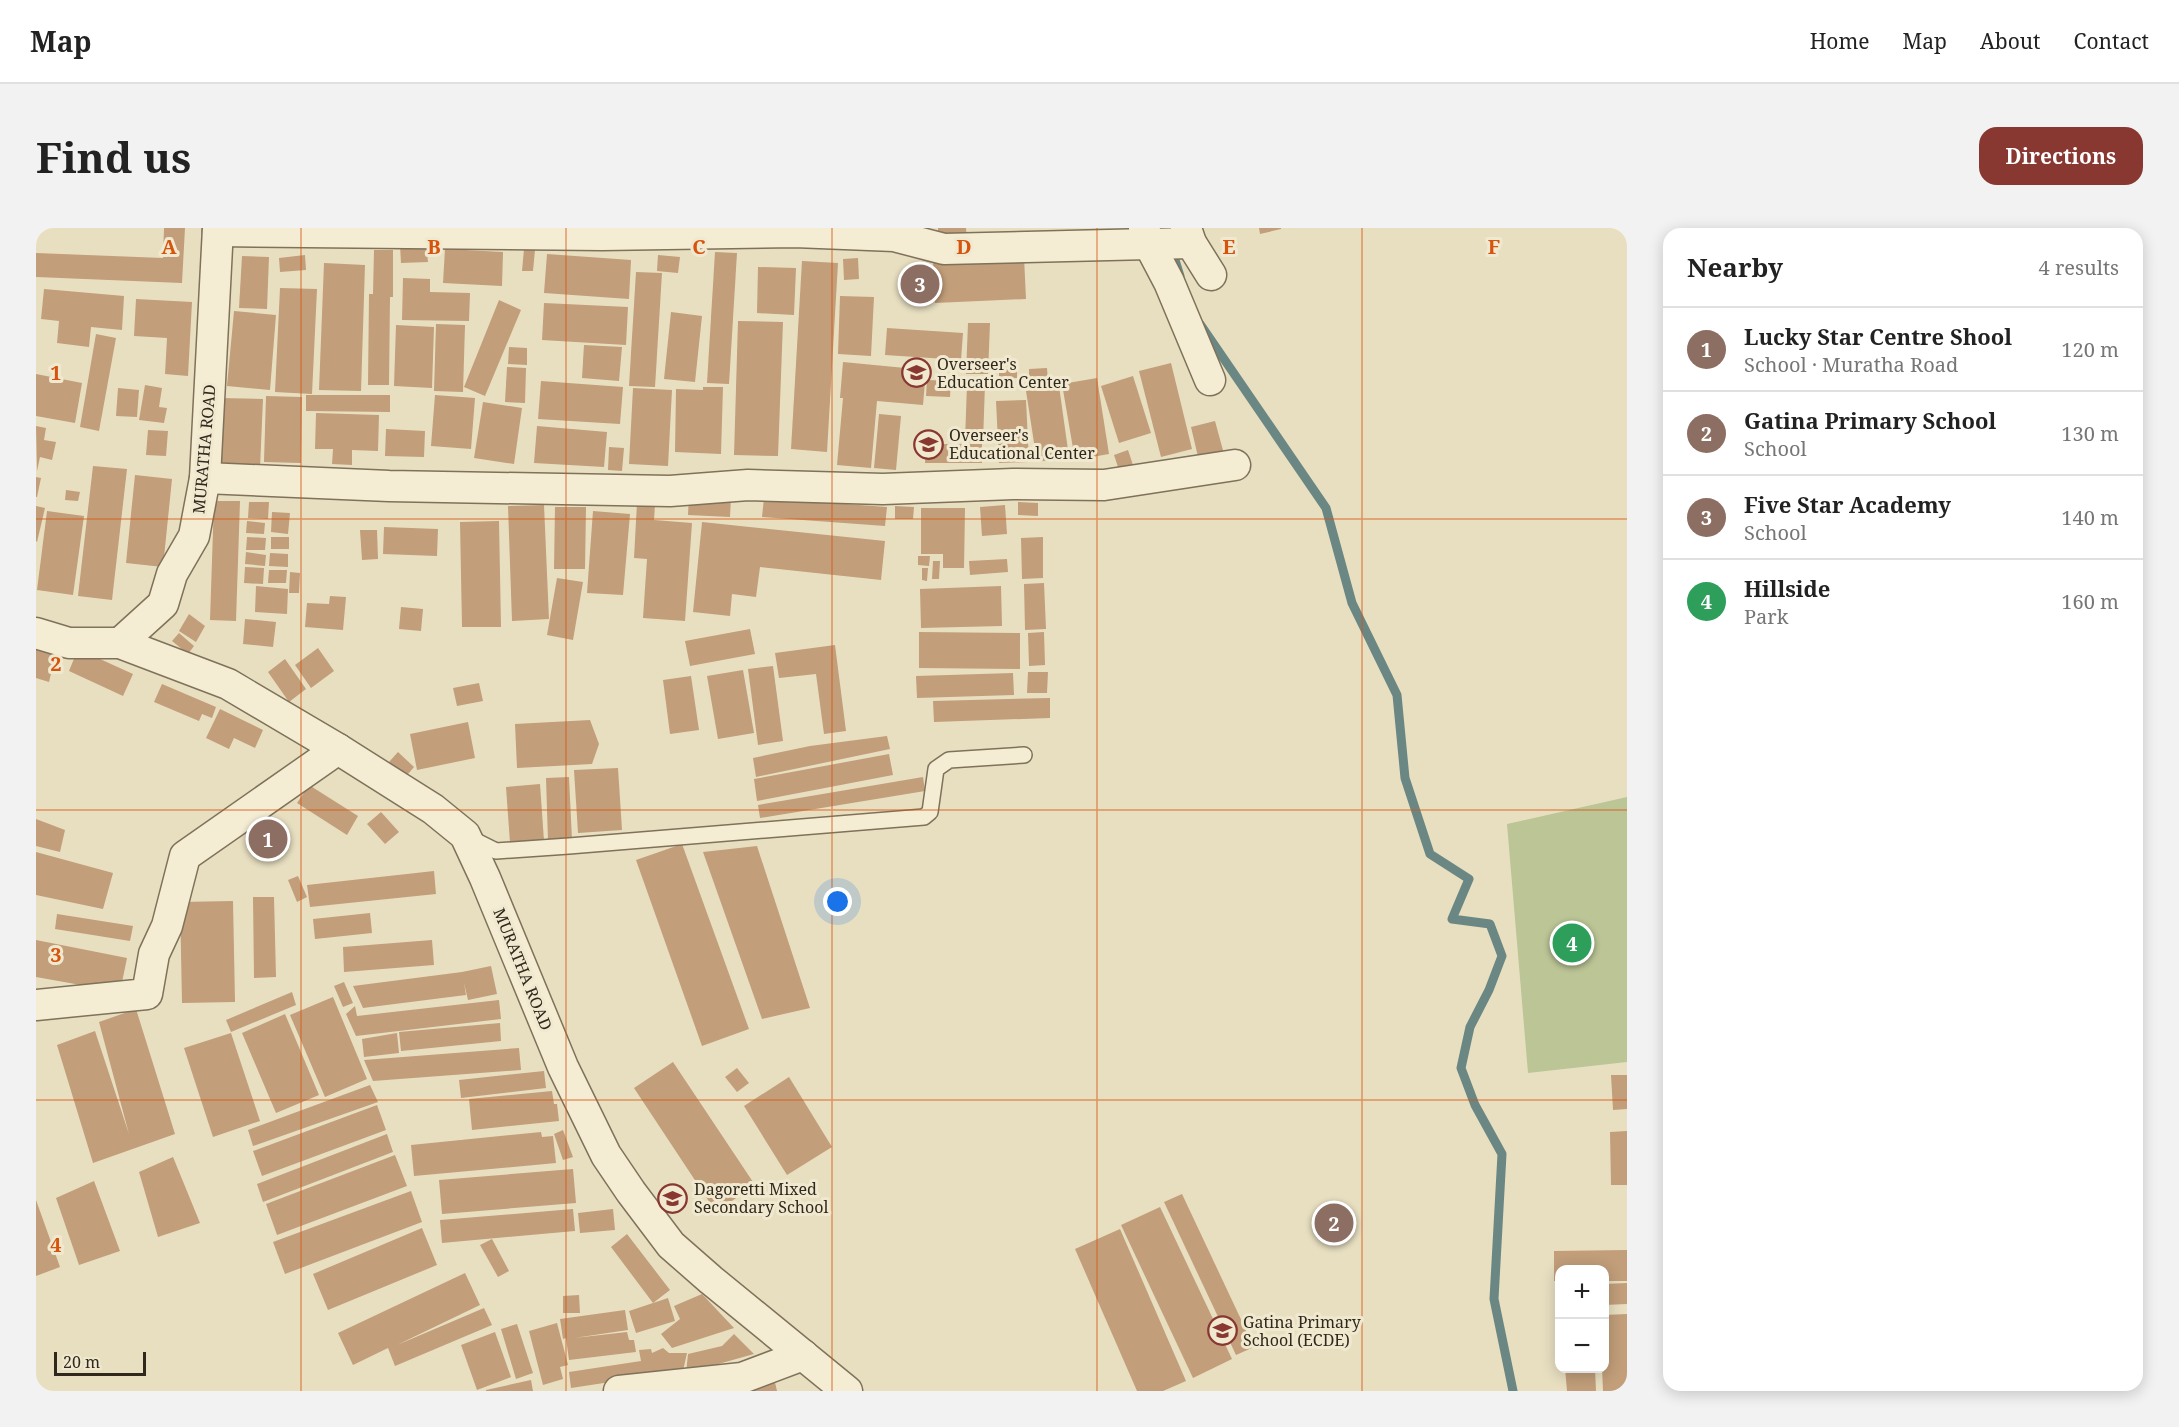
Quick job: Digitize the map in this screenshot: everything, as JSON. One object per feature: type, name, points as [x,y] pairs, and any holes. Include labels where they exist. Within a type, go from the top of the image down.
[{"type":"street","points":[[218,230],[602,235],[795,232],[894,236],[944,249],[1189,236],[1211,275]]},
{"type":"street","name":"MURATHA ROAD","points":[[120,642],[163,604],[172,574],[194,536],[205,478],[218,230]]},
{"type":"street","points":[[1150,239],[1210,380]]},
{"type":"street","points":[[205,478],[389,486],[670,491],[748,485],[883,489],[1013,484],[1104,485],[1235,465]]},
{"type":"street","name":"MURATHA ROAD","points":[[36,633],[69,643],[120,642],[228,684],[433,809],[465,835],[563,1067],[606,1155],[671,1245],[847,1391]]},
{"type":"street","points":[[36,1005],[147,994],[154,954],[167,926],[185,856],[338,749]]},
{"type":"street","points":[[619,1391],[741,1377],[761,1372],[803,1355]]},
{"type":"lane","points":[[465,835],[496,850],[924,817],[930,812],[936,769],[942,764],[949,760],[1024,755]]},
{"type":"green space","points":[[1627,797],[1627,1062],[1528,1073],[1507,824]]},
{"type":"building","points":[[164,228],[185,228],[182,283],[36,277],[36,253],[163,258]]},
{"type":"building","points":[[938,228],[966,228],[967,239],[938,240]]},
{"type":"building","points":[[1259,228],[1281,228],[1281,229],[1260,234]]},
{"type":"building","points":[[426,244],[428,262],[401,263],[400,245]]},
{"type":"building","points":[[445,249],[503,252],[502,286],[443,283]]},
{"type":"building","points":[[524,249],[535,250],[533,271],[522,271]]},
{"type":"building","points":[[374,250],[393,250],[389,385],[368,385],[369,294],[373,294]]},
{"type":"building","points":[[715,252],[737,253],[729,384],[707,383]]},
{"type":"building","points":[[547,254],[631,260],[629,299],[544,293]]},
{"type":"building","points":[[305,255],[306,270],[280,272],[279,258]]},
{"type":"building","points":[[658,255],[680,257],[678,273],[657,271]]},
{"type":"building","points":[[242,256],[269,257],[267,309],[239,308]]},
{"type":"building","points":[[1024,257],[1026,299],[935,303],[933,261]]},
{"type":"building","points":[[858,258],[859,279],[844,280],[843,259]]},
{"type":"building","points":[[802,261],[838,263],[827,452],[791,449]]},
{"type":"building","points":[[324,263],[365,265],[361,391],[319,390]]},
{"type":"building","points":[[758,267],[796,268],[794,315],[757,313]]},
{"type":"building","points":[[636,272],[662,273],[655,387],[629,386]]},
{"type":"building","points":[[403,278],[430,279],[430,292],[470,293],[469,321],[402,320]]},
{"type":"building","points":[[280,288],[317,289],[312,394],[275,392]]},
{"type":"building","points":[[44,289],[124,296],[122,330],[91,327],[89,347],[57,343],[59,321],[41,319]]},
{"type":"building","points":[[840,296],[874,297],[871,356],[838,354]]},
{"type":"building","points":[[136,299],[192,302],[188,376],[165,374],[167,338],[134,336]]},
{"type":"building","points":[[499,300],[521,310],[485,396],[464,387]]},
{"type":"building","points":[[544,303],[628,307],[626,345],[542,340]]},
{"type":"building","points":[[234,311],[276,315],[270,390],[227,386]]},
{"type":"building","points":[[671,312],[702,316],[695,382],[664,379]]},
{"type":"building","points":[[738,321],[783,322],[778,456],[734,455]]},
{"type":"building","points":[[968,323],[990,323],[988,374],[966,374]]},
{"type":"building","points":[[436,324],[465,325],[463,392],[434,391]]},
{"type":"building","points":[[396,325],[434,327],[432,388],[394,386]]},
{"type":"building","points":[[887,328],[963,333],[961,360],[885,355]]},
{"type":"building","points":[[96,334],[116,338],[99,431],[80,427]]},
{"type":"building","points":[[584,345],[622,347],[619,381],[582,378]]},
{"type":"building","points":[[509,347],[527,348],[527,365],[508,364]]},
{"type":"building","points":[[843,362],[926,370],[923,405],[877,401],[871,468],[837,465],[843,398],[840,398]]},
{"type":"building","points":[[1171,363],[1192,449],[1161,457],[1139,371]]},
{"type":"building","points":[[507,367],[526,368],[525,403],[505,402]]},
{"type":"building","points":[[1047,368],[1048,381],[1029,382],[1029,369]]},
{"type":"building","points":[[1017,369],[1017,378],[999,379],[999,370]]},
{"type":"building","points":[[36,374],[82,383],[75,423],[36,416]]},
{"type":"building","points":[[1133,376],[1151,433],[1119,443],[1101,386]]},
{"type":"building","points":[[1097,378],[1109,454],[1075,460],[1062,384]]},
{"type":"building","points":[[927,380],[951,381],[950,397],[926,396]]},
{"type":"building","points":[[541,381],[623,387],[620,424],[538,419]]},
{"type":"building","points":[[967,384],[985,384],[983,442],[965,441]]},
{"type":"building","points":[[145,385],[162,388],[159,407],[167,408],[164,423],[139,420]]},
{"type":"building","points":[[1059,386],[1069,457],[1037,462],[1026,391]]},
{"type":"building","points":[[703,387],[723,387],[721,454],[675,452],[676,389],[703,390]]},
{"type":"building","points":[[118,388],[139,390],[137,417],[116,416]]},
{"type":"building","points":[[633,388],[672,390],[668,466],[629,464]]},
{"type":"building","points":[[306,395],[390,395],[390,412],[306,411]]},
{"type":"building","points":[[435,395],[475,398],[471,449],[431,446]]},
{"type":"building","points":[[266,396],[302,397],[301,463],[264,462]]},
{"type":"building","points":[[220,398],[263,399],[260,468],[218,467]]},
{"type":"building","points":[[1026,400],[1029,462],[999,463],[996,401]]},
{"type":"building","points":[[483,402],[522,408],[514,464],[474,458]]},
{"type":"building","points":[[316,413],[379,415],[378,451],[352,450],[352,465],[332,464],[333,449],[315,449]]},
{"type":"building","points":[[879,414],[901,416],[896,470],[874,468]]},
{"type":"building","points":[[1215,421],[1224,454],[1199,461],[1191,427]]},
{"type":"building","points":[[36,426],[46,428],[44,440],[56,442],[52,460],[40,457],[37,471]]},
{"type":"building","points":[[537,426],[607,432],[604,467],[534,463]]},
{"type":"building","points":[[386,429],[425,431],[424,457],[385,456]]},
{"type":"building","points":[[148,430],[168,431],[166,456],[146,455]]},
{"type":"building","points":[[926,444],[982,444],[982,463],[925,463]]},
{"type":"building","points":[[609,447],[624,448],[622,471],[608,470]]},
{"type":"building","points":[[1128,450],[1134,468],[1120,473],[1114,455]]},
{"type":"building","points":[[93,466],[127,469],[112,600],[78,596]]},
{"type":"building","points":[[135,475],[172,479],[163,567],[126,563]]},
{"type":"building","points":[[36,477],[41,478],[37,497],[36,497]]},
{"type":"building","points":[[66,490],[80,492],[78,501],[65,500]]},
{"type":"building","points":[[689,494],[731,497],[730,517],[688,515]]},
{"type":"building","points":[[764,498],[887,507],[885,526],[762,517]]},
{"type":"building","points":[[214,501],[240,501],[236,621],[210,620]]},
{"type":"building","points":[[249,502],[269,502],[268,519],[248,518]]},
{"type":"building","points":[[1018,502],[1038,503],[1038,516],[1018,515]]},
{"type":"building","points":[[637,503],[655,504],[654,520],[692,523],[685,621],[643,618],[647,559],[634,558]]},
{"type":"building","points":[[544,505],[549,619],[512,621],[508,506]]},
{"type":"building","points":[[1005,505],[1007,534],[982,536],[980,507]]},
{"type":"building","points":[[36,506],[45,508],[37,542],[36,541]]},
{"type":"building","points":[[895,506],[914,507],[913,519],[895,519]]},
{"type":"building","points":[[555,507],[586,507],[585,569],[554,569]]},
{"type":"building","points":[[921,508],[965,508],[964,568],[943,568],[943,554],[921,554]]},
{"type":"building","points":[[47,511],[84,516],[73,595],[37,590]]},
{"type":"building","points":[[593,511],[630,514],[623,595],[587,593]]},
{"type":"building","points":[[272,512],[290,513],[288,534],[271,532]]},
{"type":"building","points":[[247,521],[265,523],[264,534],[246,533]]},
{"type":"building","points":[[499,521],[501,627],[462,627],[460,522]]},
{"type":"building","points":[[702,522],[885,541],[881,580],[760,567],[756,597],[732,594],[730,616],[693,612]]},
{"type":"building","points":[[384,527],[438,529],[437,556],[383,554]]},
{"type":"building","points":[[360,530],[377,530],[378,559],[362,560]]},
{"type":"building","points":[[247,537],[266,538],[265,550],[246,550]]},
{"type":"building","points":[[271,537],[289,537],[289,549],[271,549]]},
{"type":"building","points":[[1043,537],[1043,578],[1022,579],[1021,538]]},
{"type":"building","points":[[246,552],[266,555],[265,566],[245,564]]},
{"type":"building","points":[[270,553],[288,554],[288,567],[269,566]]},
{"type":"building","points":[[918,556],[930,556],[929,566],[918,565]]},
{"type":"building","points":[[1007,559],[1008,572],[970,575],[969,561]]},
{"type":"building","points":[[933,561],[940,561],[939,579],[932,579]]},
{"type":"building","points":[[245,567],[264,568],[263,584],[244,583]]},
{"type":"building","points":[[922,568],[928,568],[927,581],[922,580]]},
{"type":"building","points":[[269,570],[287,570],[286,583],[268,583]]},
{"type":"building","points":[[290,572],[300,573],[299,593],[289,593]]},
{"type":"building","points":[[557,578],[583,582],[573,640],[547,635]]},
{"type":"building","points":[[1044,583],[1046,629],[1025,630],[1024,584]]},
{"type":"building","points":[[256,586],[288,589],[287,614],[255,612]]},
{"type":"building","points":[[1001,586],[1002,626],[921,628],[920,589]]},
{"type":"building","points":[[330,596],[346,597],[343,630],[305,627],[307,603],[329,604]]},
{"type":"building","points":[[401,607],[423,609],[421,631],[399,629]]},
{"type":"building","points":[[189,614],[205,626],[196,642],[179,631]]},
{"type":"building","points":[[245,619],[276,622],[273,647],[243,644]]},
{"type":"building","points":[[750,629],[755,654],[690,666],[685,641]]},
{"type":"building","points":[[919,632],[1020,633],[1020,669],[919,668]]},
{"type":"building","points":[[1044,632],[1045,665],[1029,666],[1028,633]]},
{"type":"building","points":[[179,633],[194,646],[188,654],[172,641]]},
{"type":"building","points":[[36,643],[57,648],[49,682],[36,678]]},
{"type":"building","points":[[835,645],[846,731],[824,734],[816,674],[779,678],[775,653]]},
{"type":"building","points":[[318,648],[334,671],[311,688],[295,665]]},
{"type":"building","points":[[78,649],[133,674],[123,696],[69,671]]},
{"type":"building","points":[[285,659],[306,689],[289,702],[268,672]]},
{"type":"building","points":[[773,666],[783,741],[758,745],[748,669]]},
{"type":"building","points":[[743,670],[754,733],[718,739],[707,676]]},
{"type":"building","points":[[1028,672],[1048,672],[1047,693],[1027,693]]},
{"type":"building","points":[[1013,673],[1014,695],[917,698],[916,676]]},
{"type":"building","points":[[691,676],[699,730],[670,734],[663,680]]},
{"type":"building","points":[[479,683],[483,701],[457,706],[453,688]]},
{"type":"building","points":[[162,684],[216,707],[212,718],[202,714],[199,721],[154,702]]},
{"type":"building","points":[[1050,698],[1050,718],[934,722],[933,701]]},
{"type":"building","points":[[220,709],[263,730],[255,748],[234,738],[229,749],[206,738]]},
{"type":"building","points":[[590,720],[599,744],[592,764],[517,768],[515,724]]},
{"type":"building","points":[[468,722],[475,758],[417,770],[410,734]]},
{"type":"building","points":[[887,736],[890,749],[756,777],[753,758],[810,746]]},
{"type":"building","points":[[398,752],[414,767],[397,787],[380,772]]},
{"type":"building","points":[[889,754],[893,775],[757,801],[754,779]]},
{"type":"building","points":[[618,768],[622,830],[578,833],[574,770]]},
{"type":"building","points":[[569,777],[572,840],[548,842],[546,778]]},
{"type":"building","points":[[923,777],[925,791],[760,818],[758,805]]},
{"type":"building","points":[[540,784],[544,841],[510,843],[506,787]]},
{"type":"building","points":[[309,785],[358,816],[347,835],[297,803]]},
{"type":"building","points":[[381,812],[399,832],[385,844],[367,824]]},
{"type":"building","points":[[36,819],[65,830],[60,852],[36,846]]},
{"type":"building","points":[[682,844],[749,1029],[702,1046],[636,860]]},
{"type":"building","points":[[757,846],[810,1008],[762,1019],[703,852]]},
{"type":"building","points":[[36,852],[113,873],[103,909],[36,895]]},
{"type":"building","points":[[434,871],[436,894],[310,907],[307,885]]},
{"type":"building","points":[[298,876],[307,897],[297,902],[288,880]]},
{"type":"building","points":[[253,897],[274,897],[276,977],[254,978]]},
{"type":"building","points":[[233,901],[235,1002],[182,1003],[180,902]]},
{"type":"building","points":[[370,913],[372,933],[315,939],[313,919]]},
{"type":"building","points":[[57,914],[133,926],[130,941],[55,929]]},
{"type":"building","points":[[36,940],[127,958],[120,992],[36,977]]},
{"type":"building","points":[[432,940],[434,965],[344,972],[343,947]]},
{"type":"building","points":[[491,966],[497,994],[468,1000],[464,983],[466,995],[363,1008],[353,986],[462,972]]},
{"type":"building","points":[[344,982],[353,1003],[343,1007],[334,986]]},
{"type":"building","points":[[292,992],[296,1005],[231,1032],[226,1020]]},
{"type":"building","points":[[333,997],[367,1079],[325,1097],[290,1015]]},
{"type":"building","points":[[499,1000],[501,1019],[356,1036],[346,1014],[355,1006],[357,1016]]},
{"type":"building","points":[[136,1009],[175,1134],[93,1163],[57,1045],[95,1031],[129,1134],[99,1022]]},
{"type":"building","points":[[285,1014],[319,1095],[276,1113],[242,1033]]},
{"type":"building","points":[[500,1023],[501,1041],[401,1051],[399,1032]]},
{"type":"building","points":[[231,1033],[260,1121],[213,1137],[184,1048]]},
{"type":"building","points":[[397,1033],[399,1053],[364,1057],[362,1039]]},
{"type":"building","points":[[519,1048],[521,1070],[373,1081],[364,1060]]},
{"type":"building","points":[[673,1062],[755,1185],[716,1212],[634,1088]]},
{"type":"building","points":[[737,1068],[749,1083],[737,1092],[725,1077]]},
{"type":"building","points":[[544,1071],[546,1088],[461,1098],[459,1080]]},
{"type":"building","points":[[1611,1075],[1627,1075],[1627,1109],[1613,1110]]},
{"type":"building","points":[[789,1077],[832,1147],[787,1175],[744,1106]]},
{"type":"building","points":[[370,1085],[378,1102],[253,1146],[248,1130]]},
{"type":"building","points":[[552,1091],[554,1104],[557,1104],[559,1121],[472,1130],[469,1099]]},
{"type":"building","points":[[377,1105],[386,1130],[262,1176],[253,1151]]},
{"type":"building","points":[[563,1130],[573,1157],[563,1160],[554,1134]]},
{"type":"building","points":[[1627,1131],[1627,1185],[1611,1185],[1610,1132]]},
{"type":"building","points":[[541,1132],[542,1137],[553,1136],[556,1163],[414,1176],[411,1145]]},
{"type":"building","points":[[387,1134],[393,1152],[263,1202],[257,1184]]},
{"type":"building","points":[[395,1155],[407,1186],[277,1235],[266,1204]]},
{"type":"building","points":[[173,1157],[200,1223],[158,1237],[139,1172]]},
{"type":"building","points":[[573,1169],[576,1203],[442,1214],[439,1180]]},
{"type":"building","points":[[94,1181],[120,1251],[79,1265],[56,1198]]},
{"type":"building","points":[[411,1191],[422,1222],[285,1274],[273,1242]]},
{"type":"building","points":[[1182,1194],[1254,1347],[1236,1355],[1164,1202]]},
{"type":"building","points":[[36,1200],[60,1267],[36,1276]]},
{"type":"building","points":[[1160,1207],[1232,1359],[1193,1378],[1121,1225]]},
{"type":"building","points":[[573,1209],[575,1231],[442,1243],[440,1220]]},
{"type":"building","points":[[613,1209],[615,1230],[580,1233],[578,1213]]},
{"type":"building","points":[[422,1228],[437,1265],[328,1310],[313,1274]]},
{"type":"building","points":[[1120,1229],[1186,1381],[1163,1391],[1137,1391],[1075,1249]]},
{"type":"building","points":[[627,1234],[670,1290],[653,1303],[611,1247]]},
{"type":"building","points":[[492,1239],[509,1271],[498,1277],[480,1245]]},
{"type":"building","points":[[1627,1250],[1627,1281],[1609,1281],[1609,1265],[1555,1265],[1554,1281],[1554,1251]]},
{"type":"building","points":[[465,1273],[480,1305],[397,1345],[484,1308],[492,1325],[395,1366],[388,1348],[353,1365],[338,1333]]},
{"type":"building","points":[[1627,1283],[1627,1304],[1609,1305],[1609,1284]]},
{"type":"building","points":[[702,1294],[734,1328],[672,1348],[661,1334],[680,1319],[674,1306]]},
{"type":"building","points":[[579,1295],[580,1313],[563,1313],[563,1296]]},
{"type":"building","points":[[668,1298],[675,1321],[636,1333],[629,1311]]},
{"type":"building","points":[[625,1310],[628,1330],[574,1338],[627,1332],[629,1340],[634,1340],[636,1352],[569,1360],[560,1319]]},
{"type":"building","points":[[1627,1314],[1627,1391],[1603,1391],[1602,1373],[1609,1373],[1609,1315]]},
{"type":"building","points":[[557,1323],[568,1365],[560,1367],[563,1379],[543,1385],[529,1331]]},
{"type":"building","points":[[517,1324],[533,1373],[516,1379],[501,1329]]},
{"type":"building","points":[[495,1332],[511,1377],[477,1390],[461,1345]]},
{"type":"building","points":[[734,1334],[754,1354],[686,1373],[688,1354],[722,1346]]},
{"type":"building","points":[[663,1348],[669,1353],[687,1353],[683,1371],[571,1388],[569,1372],[641,1361],[639,1350],[651,1349],[652,1353]]},
{"type":"building","points":[[1565,1373],[1595,1373],[1596,1391],[1567,1391]]},
{"type":"building","points":[[774,1378],[777,1391],[720,1391]]},
{"type":"building","points":[[531,1380],[533,1391],[486,1391],[486,1390]]},
{"type":"waterway","points":[[1165,228],[1180,276]]},
{"type":"waterway","points":[[1200,324],[1326,508],[1352,603],[1397,695],[1405,778],[1430,854],[1469,879],[1452,919],[1490,924],[1502,956],[1489,990],[1470,1027],[1461,1068],[1475,1105],[1502,1154],[1494,1299],[1513,1391]]},
{"type":"place","name":"Five Star Academy","points":[[920,284]]},
{"type":"place","name":"Overseer's Education Center","points":[[916,373]]},
{"type":"place","name":"Overseer's Educational Center","points":[[928,444]]},
{"type":"place","name":"Lucky Star Centre Shool","points":[[268,839]]},
{"type":"place","name":"Hillside","points":[[1572,943]]},
{"type":"place","name":"Dagoretti Mixed Secondary School","points":[[673,1198]]},
{"type":"place","name":"Gatina Primary School","points":[[1334,1223]]},
{"type":"place","name":"Gatina Primary School (ECDE)","points":[[1222,1331]]}]
